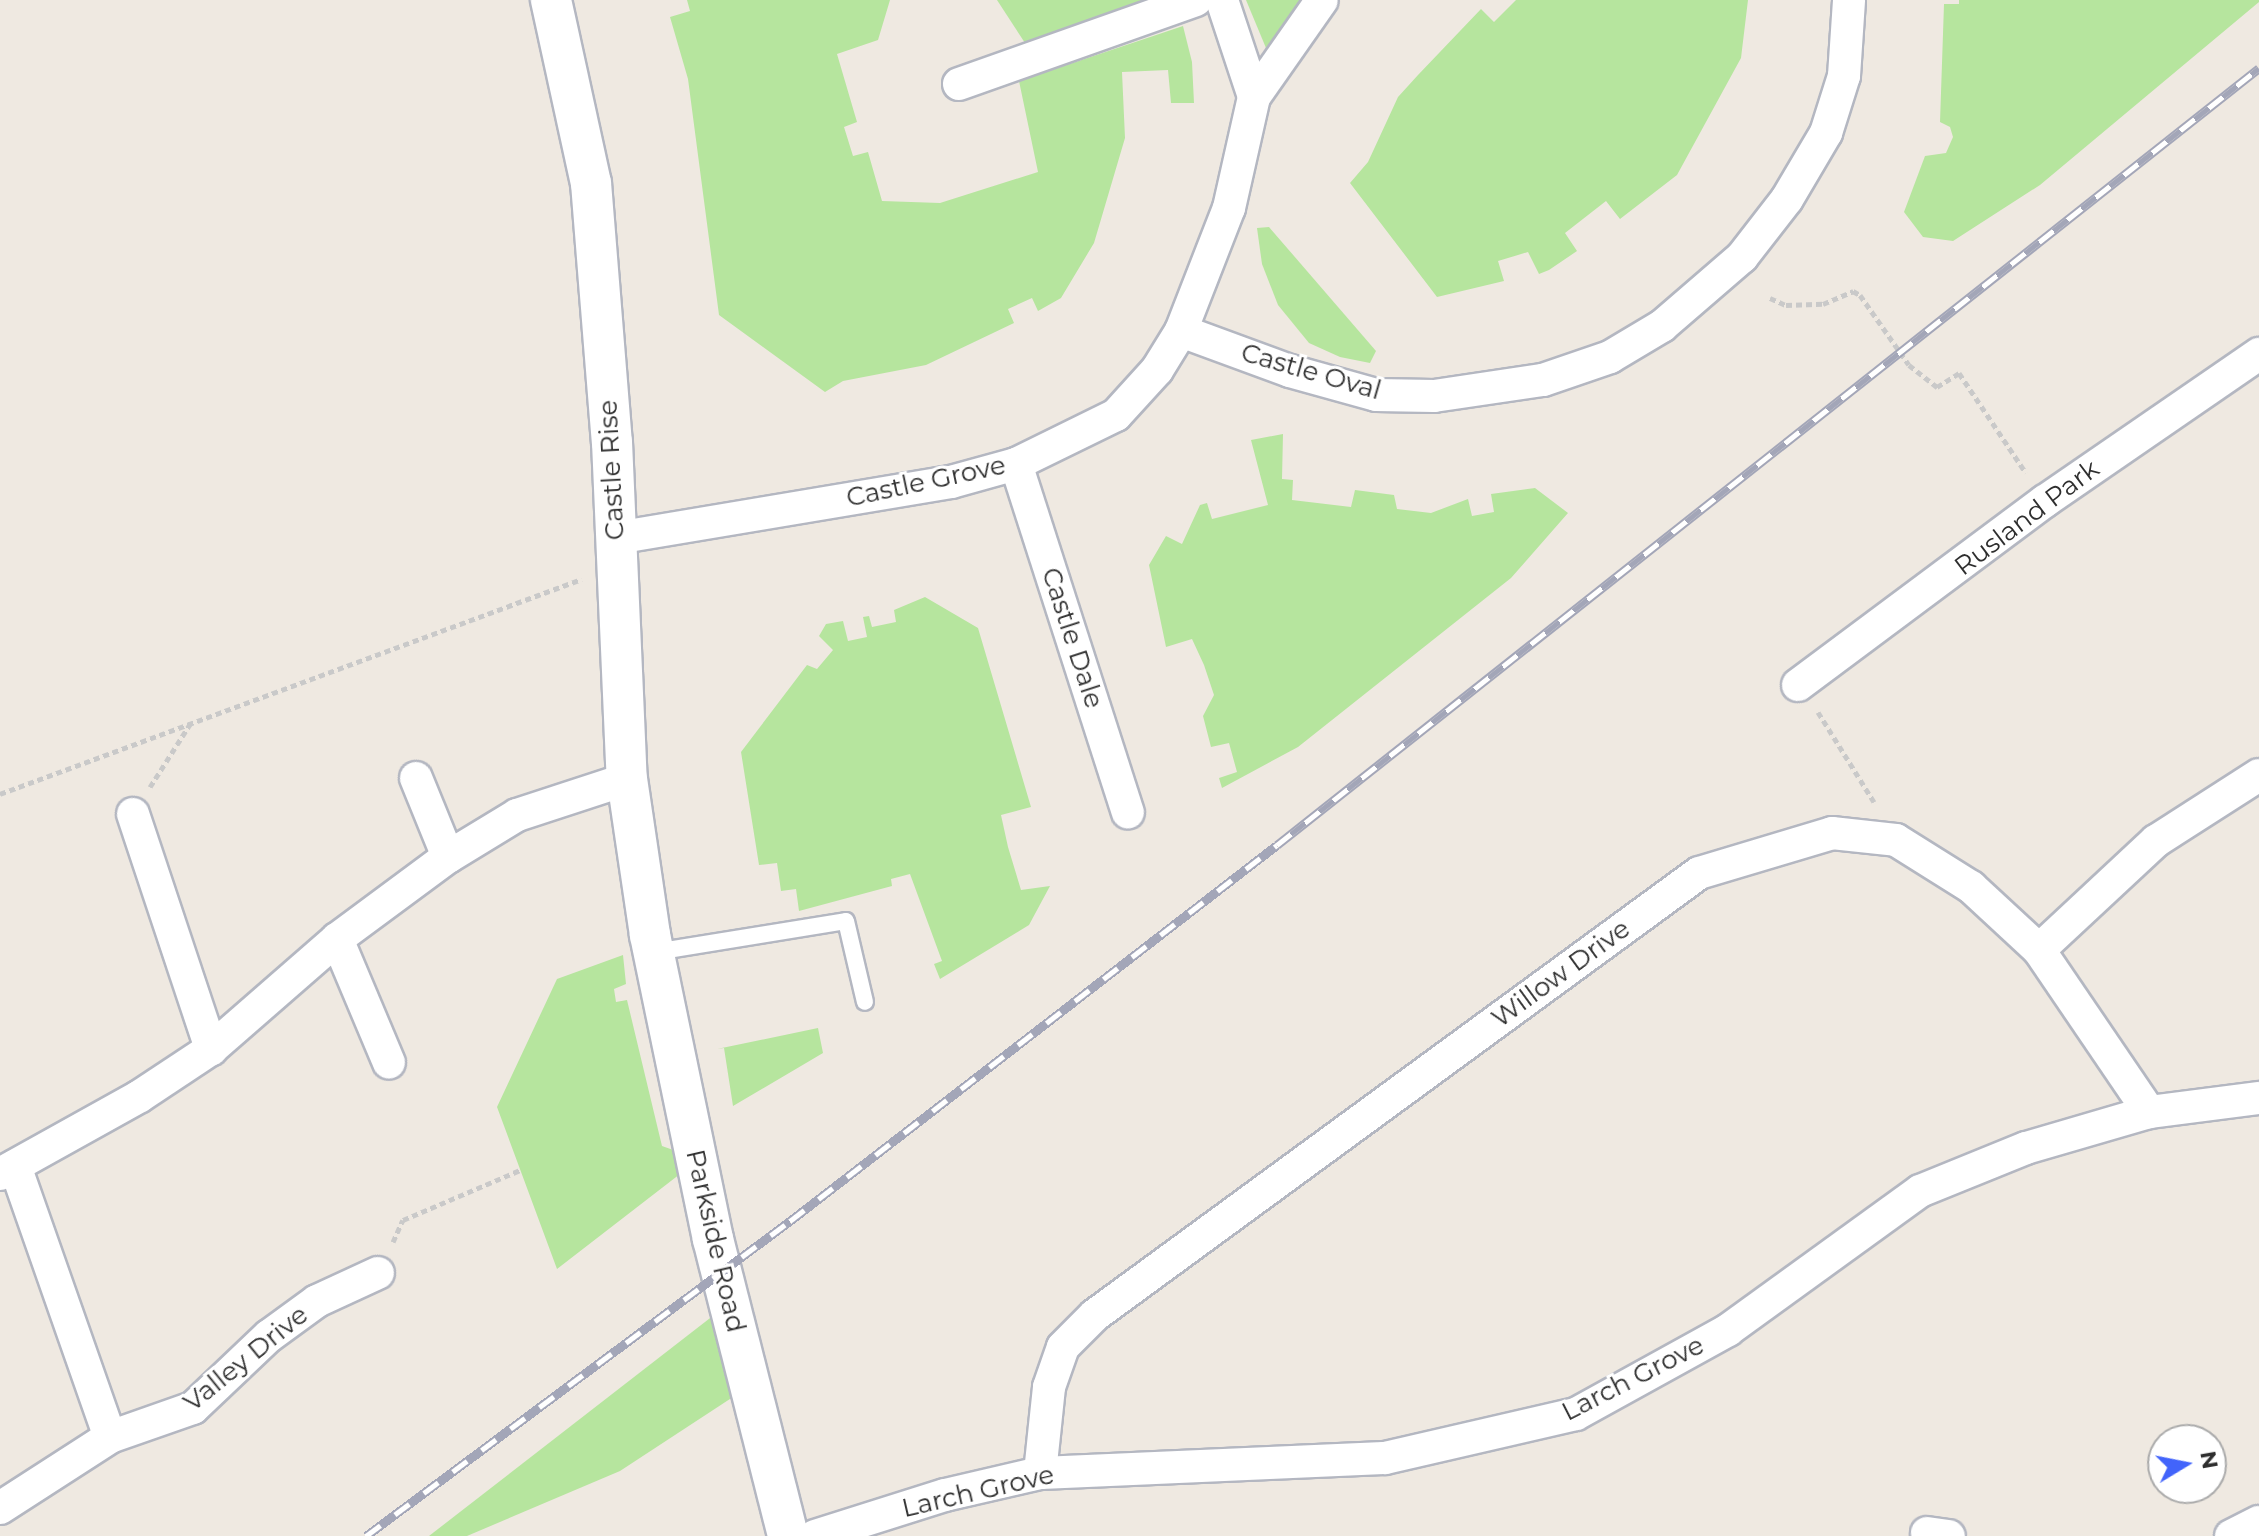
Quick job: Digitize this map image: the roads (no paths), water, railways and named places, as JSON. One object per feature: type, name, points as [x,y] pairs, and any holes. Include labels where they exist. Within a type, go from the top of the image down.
[{"type":"street","name":"Castle Rise","points":[[551,0],[591,183],[616,552],[627,779],[653,948]]},
{"type":"street","points":[[959,84],[1196,0]]},
{"type":"street","points":[[1222,0],[1254,97]]},
{"type":"street","name":"Castle Grove","points":[[616,552],[951,482],[1016,464],[1116,415],[1157,370],[1181,331],[1229,208],[1254,97],[1322,0]]},
{"type":"street","name":"Castle Oval","points":[[1181,331],[1290,371],[1376,395],[1434,396],[1543,380],[1610,357],[1662,326],[1742,257],[1787,199],[1826,133],[1844,76],[1849,0]]},
{"type":"street","name":"Rusland Park","points":[[1798,685],[2045,501],[2259,354]]},
{"type":"street","name":"Castle Dale","points":[[1016,464],[1128,812]]},
{"type":"street","points":[[2039,950],[2156,841],[2259,775]]},
{"type":"street","points":[[416,778],[448,857]]},
{"type":"street","points":[[110,1437],[8,1170],[140,1096],[211,1049],[337,939],[448,857],[517,815],[627,779]]},
{"type":"street","points":[[133,814],[211,1049]]},
{"type":"street","name":"Willow Drive","points":[[1040,1473],[1049,1387],[1063,1347],[1095,1315],[1699,873],[1832,833],[1896,840],[1971,887],[2039,950],[2149,1112]]},
{"type":"street","points":[[337,939],[389,1063]]},
{"type":"street","name":"Parkside Road","points":[[653,948],[713,1239],[788,1536]]},
{"type":"street","name":"Larch Grove","points":[[815,1536],[945,1495],[1040,1473],[1385,1458],[1576,1414],[1728,1330],[1920,1191],[2026,1148],[2149,1112],[2259,1098]]},
{"type":"street","name":"Valley Drive","points":[[0,1508],[110,1437],[193,1408],[269,1336],[317,1301],[378,1273]]},
{"type":"street","points":[[2231,1536],[2259,1522]]},
{"type":"lane","points":[[653,948],[846,921],[865,1002]]},
{"type":"railway","points":[[366,1536],[790,1221],[1277,845],[2259,68]]}]
